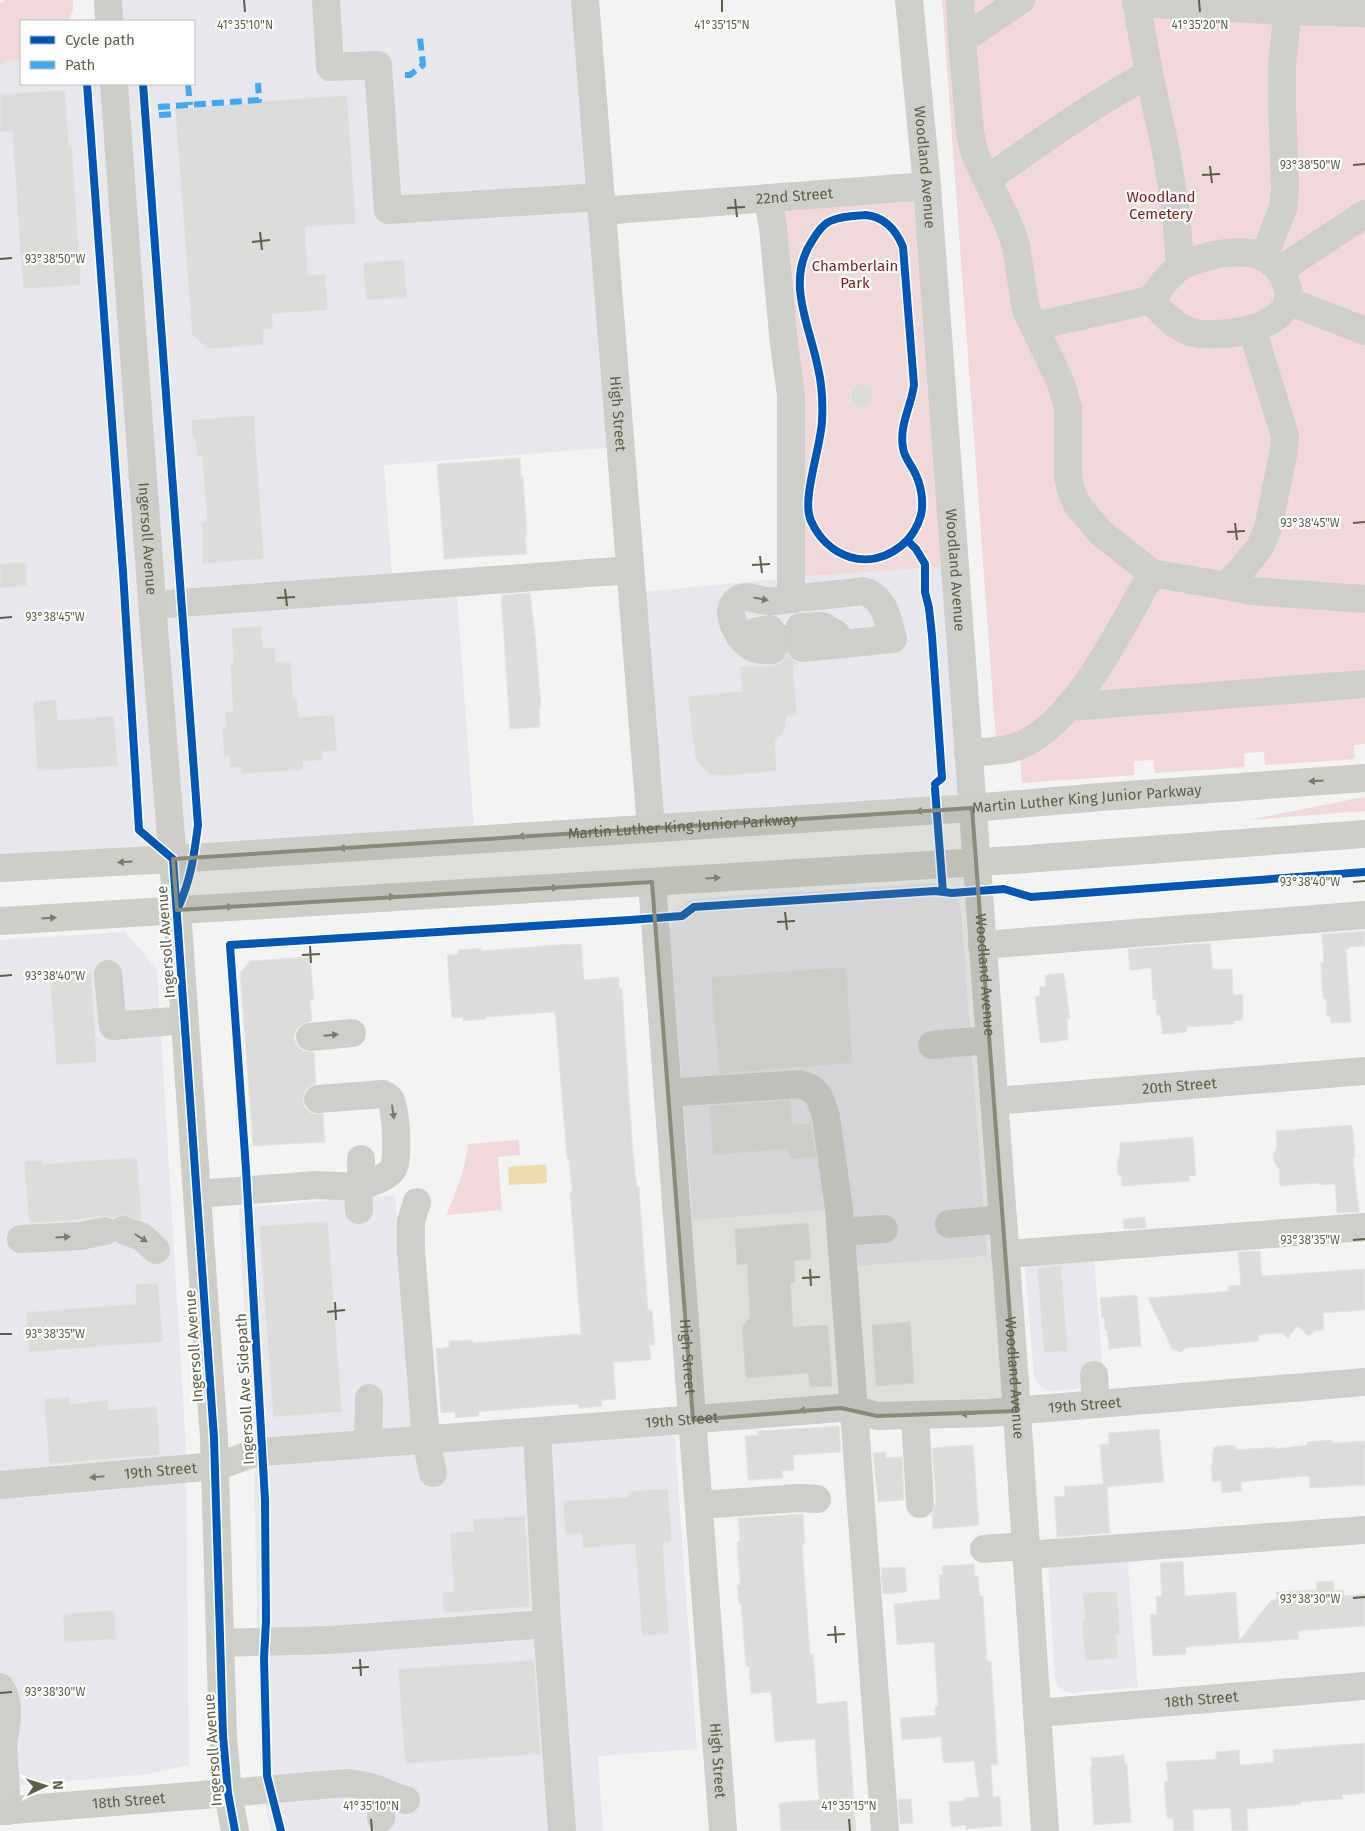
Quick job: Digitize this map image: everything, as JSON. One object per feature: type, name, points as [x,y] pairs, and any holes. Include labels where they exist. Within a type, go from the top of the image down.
[{"type":"main road","points":[[108,0],[110,20]]},
{"type":"main road","name":"Ingersoll Avenue","points":[[114,85],[178,910],[216,1466],[223,1736],[228,1794],[235,1831]]},
{"type":"main road","name":"Martin Luther King Junior Parkway","points":[[0,868],[173,859],[972,808],[1365,778]]},
{"type":"main road","points":[[0,921],[976,862],[1365,834]]},
{"type":"main road","name":"19th Street","points":[[0,1485],[216,1466]]},
{"type":"main road","name":"18th Street","points":[[4,1811],[228,1794]]},
{"type":"street","name":"22nd Street","points":[[326,0],[330,67],[378,65],[388,210],[768,198],[927,186]]},
{"type":"street","name":"High Street","points":[[585,0],[651,828]]},
{"type":"street","name":"Woodland Avenue","points":[[909,0],[927,186],[1017,1411],[1045,1831]]},
{"type":"street","points":[[960,0],[970,132],[975,155],[1010,225],[1026,310],[1061,383],[1068,408],[1068,476],[1071,491],[1078,506],[1102,533],[1152,573],[1252,591],[1365,599]]},
{"type":"street","points":[[962,40],[1021,0]]},
{"type":"street","points":[[1180,266],[1176,214],[1169,169],[1136,2],[1288,5],[1365,13]]},
{"type":"street","points":[[1272,263],[1285,188],[1282,64],[1288,5]]},
{"type":"street","points":[[987,179],[1074,120],[1149,74]]},
{"type":"street","points":[[768,198],[791,395],[791,582],[793,599]]},
{"type":"street","points":[[1272,263],[1365,214]]},
{"type":"street","points":[[1035,326],[1151,300],[1164,282],[1180,266],[1197,259],[1224,252],[1248,253],[1272,263],[1287,284],[1288,301],[1282,312],[1252,329],[1226,334],[1205,334],[1189,331],[1170,321],[1151,300]]},
{"type":"street","points":[[1288,301],[1365,331]]},
{"type":"street","points":[[1226,586],[1260,547],[1268,528],[1284,450],[1285,436],[1252,329]]},
{"type":"street","points":[[153,604],[630,570]]},
{"type":"street","points":[[968,753],[1019,746],[1043,732],[1068,707],[1095,672],[1152,573]]},
{"type":"street","points":[[771,640],[761,650],[750,647],[740,636],[732,622],[732,610],[735,602],[741,598],[751,597],[769,601],[863,592],[871,594],[880,602],[893,639],[801,638]]},
{"type":"street","points":[[1068,707],[1365,684]]},
{"type":"street","name":"High Street","points":[[652,882],[723,1831]]},
{"type":"street","points":[[982,946],[1365,915]]},
{"type":"street","points":[[108,974],[113,1026],[185,1020]]},
{"type":"street","points":[[310,1037],[352,1033]]},
{"type":"street","points":[[932,1045],[989,1040]]},
{"type":"street","name":"20th Street","points":[[994,1101],[1365,1071]]},
{"type":"street","points":[[668,1093],[799,1084],[809,1086],[816,1092],[822,1103],[826,1117],[841,1232],[885,1831]]},
{"type":"street","points":[[318,1099],[383,1094],[390,1099],[393,1107],[397,1156],[394,1168],[358,1199]]},
{"type":"street","points":[[358,1199],[361,1159]]},
{"type":"street","points":[[197,1194],[316,1185],[358,1199]]},
{"type":"street","points":[[418,1202],[411,1221],[422,1250],[426,1440],[433,1473]]},
{"type":"street","points":[[949,1224],[1003,1219]]},
{"type":"street","points":[[1005,1254],[1084,1256],[1365,1227]]},
{"type":"street","points":[[841,1232],[884,1229]]},
{"type":"street","points":[[21,1240],[80,1236],[114,1230],[142,1237],[156,1250]]},
{"type":"street","points":[[1094,1374],[1096,1404]]},
{"type":"street","name":"19th Street","points":[[216,1466],[262,1452],[841,1408],[855,1409],[877,1416],[1017,1411],[1365,1382]]},
{"type":"street","points":[[368,1444],[369,1398]]},
{"type":"street","points":[[915,1416],[920,1504]]},
{"type":"street","points":[[537,1431],[547,1624],[562,1831]]},
{"type":"street","points":[[699,1505],[799,1498],[817,1499]]},
{"type":"street","points":[[984,1549],[1026,1551],[1199,1532],[1365,1530]]},
{"type":"street","points":[[221,1643],[331,1640],[547,1624]]},
{"type":"street","points":[[0,1686],[5,1694],[8,1723],[2,1739],[4,1811]]},
{"type":"street","name":"18th Street","points":[[1037,1713],[1365,1686]]},
{"type":"street","points":[[228,1794],[347,1783],[363,1785],[394,1795],[381,1818]]},
{"type":"highlighted area","points":[[972,808],[1017,1411],[877,1416],[841,1408],[693,1420],[652,882],[177,910],[173,859]]},
{"type":"shaded area","points":[[108,0],[585,0],[620,447],[384,465],[392,574],[455,571],[475,840],[0,868],[0,33],[20,32],[20,85],[195,85],[195,20],[109,20]]},
{"type":"shaded area","points":[[942,567],[972,808],[651,828],[632,593],[797,577]]},
{"type":"shaded area","points":[[934,883],[943,886],[951,892],[959,903],[961,910],[987,1256],[852,1266],[848,1208],[693,1220],[670,932],[673,917],[677,910],[689,900],[697,898]]},
{"type":"shaded area","points":[[125,932],[157,969],[186,1447],[189,1765],[149,1774],[0,1787],[0,940]]},
{"type":"shaded area","points":[[546,1164],[547,1183],[509,1185],[508,1167]]},
{"type":"shaded area","points":[[395,1195],[413,1428],[259,1440],[250,1429],[239,1208]]},
{"type":"shaded area","points":[[1094,1255],[1104,1387],[1045,1390],[1034,1377],[1025,1264]]},
{"type":"shaded area","points":[[669,1434],[674,1437],[675,1442],[697,1749],[598,1756],[603,1831],[271,1831],[265,1804],[260,1759],[254,1473],[259,1465]]},
{"type":"shaded area","points":[[1127,1553],[1138,1687],[1071,1693],[1063,1691],[1055,1680],[1048,1563]]},
{"type":"green space","points":[[6,0],[73,0],[73,9],[69,20],[20,20],[20,61],[10,61],[0,66],[0,4]]},
{"type":"green space","name":"Woodland Cemetery","points":[[942,0],[1365,0],[1365,744],[1354,745],[1355,759],[1265,765],[1264,752],[1244,753],[1245,767],[1155,773],[1154,760],[1134,761],[1134,775],[1022,783],[1020,757],[1023,730],[996,740]]},
{"type":"green space","name":"Chamberlain Park","points":[[927,186],[942,567],[797,577],[775,203]]},
{"type":"green space","points":[[1365,797],[1365,811],[1248,820],[1359,798]]},
{"type":"green space","points":[[519,1140],[520,1155],[498,1157],[502,1210],[446,1215],[460,1180],[468,1144]]},
{"type":"building","points":[[65,90],[69,146],[72,145],[81,285],[23,289],[12,131],[0,132],[0,94]]},
{"type":"building","points":[[347,95],[356,224],[305,227],[308,275],[325,274],[328,310],[272,314],[273,329],[263,330],[264,345],[208,349],[192,335],[175,108]]},
{"type":"building","points":[[404,260],[407,298],[366,300],[363,262]]},
{"type":"building","points":[[862,382],[873,388],[874,401],[864,410],[851,403],[851,390]]},
{"type":"building","points":[[254,415],[264,559],[202,564],[202,522],[207,522],[202,456],[197,456],[191,420]]},
{"type":"building","points":[[520,458],[521,477],[523,477],[527,554],[444,559],[437,464]]},
{"type":"building","points":[[26,562],[27,586],[0,588],[0,564]]},
{"type":"building","points":[[530,593],[541,707],[539,708],[540,727],[510,729],[501,595]]},
{"type":"building","points":[[261,626],[263,648],[275,647],[276,662],[291,661],[293,699],[297,699],[299,717],[334,715],[337,751],[322,752],[323,760],[303,762],[303,770],[242,774],[241,767],[230,768],[229,757],[224,757],[222,727],[226,727],[225,712],[233,712],[230,664],[234,664],[231,628]]},
{"type":"building","points":[[787,652],[795,662],[803,664],[793,665],[797,715],[787,716],[784,732],[775,741],[777,771],[724,776],[709,774],[695,757],[688,696],[742,691],[740,666],[772,666],[779,664],[785,658]]},
{"type":"building","points":[[56,700],[58,720],[114,716],[118,766],[37,771],[33,701]]},
{"type":"building","points":[[1365,931],[1365,946],[1349,947],[1349,949],[1346,949],[1351,1022],[1331,1023],[1330,1016],[1327,1016],[1326,999],[1323,999],[1321,963],[1324,962],[1322,934]]},
{"type":"building","points":[[1210,943],[1213,970],[1232,969],[1233,995],[1243,994],[1243,1020],[1233,1021],[1234,1024],[1186,1027],[1187,1032],[1163,1034],[1160,1015],[1157,1015],[1156,1000],[1153,1000],[1151,968],[1130,970],[1128,949]]},
{"type":"building","points":[[581,944],[584,980],[619,977],[619,989],[622,988],[633,1154],[637,1187],[639,1186],[648,1310],[652,1310],[655,1345],[649,1345],[651,1360],[613,1362],[616,1399],[602,1400],[602,1406],[579,1408],[578,1404],[535,1407],[478,1412],[479,1416],[455,1418],[455,1412],[441,1413],[436,1349],[449,1347],[449,1341],[472,1340],[473,1343],[581,1334],[570,1192],[572,1192],[569,1159],[567,1159],[555,1012],[486,1017],[486,1019],[463,1021],[463,1017],[452,1018],[447,955],[458,954],[458,950],[481,948],[481,951]]},
{"type":"building","points":[[310,957],[314,1000],[310,1000],[312,1021],[301,1025],[296,1030],[294,1038],[297,1046],[303,1051],[314,1052],[316,1084],[310,1086],[304,1092],[303,1101],[305,1107],[311,1113],[323,1114],[325,1142],[253,1146],[240,973],[250,961]]},
{"type":"building","points":[[846,967],[853,1063],[719,1074],[711,977]]},
{"type":"building","points":[[91,973],[97,1062],[56,1065],[50,976]]},
{"type":"building","points":[[1064,973],[1070,1019],[1067,1019],[1068,1040],[1040,1043],[1035,996],[1040,996],[1039,987],[1046,986],[1045,975]]},
{"type":"building","points":[[790,1100],[792,1125],[811,1123],[816,1157],[790,1159],[788,1149],[713,1155],[709,1106]]},
{"type":"building","points":[[1351,1125],[1359,1212],[1337,1213],[1335,1184],[1320,1185],[1320,1183],[1280,1186],[1279,1169],[1274,1162],[1273,1154],[1277,1147],[1276,1131]]},
{"type":"building","points":[[1193,1137],[1196,1176],[1189,1176],[1190,1181],[1122,1186],[1121,1175],[1118,1175],[1117,1159],[1119,1159],[1120,1143]]},
{"type":"building","points":[[137,1157],[142,1220],[121,1215],[113,1218],[102,1216],[78,1220],[29,1223],[24,1161],[42,1160],[43,1164]]},
{"type":"building","points":[[1145,1217],[1146,1228],[1124,1229],[1123,1219]]},
{"type":"building","points":[[328,1221],[342,1412],[273,1417],[259,1226]]},
{"type":"building","points":[[808,1223],[811,1259],[794,1261],[795,1282],[790,1283],[793,1327],[828,1325],[832,1386],[810,1387],[808,1373],[746,1378],[742,1328],[750,1317],[747,1264],[737,1265],[735,1229]]},
{"type":"building","points":[[1260,1251],[1262,1276],[1365,1269],[1365,1310],[1323,1313],[1324,1330],[1314,1331],[1309,1336],[1297,1326],[1288,1338],[1282,1333],[1258,1335],[1259,1341],[1187,1348],[1180,1352],[1172,1349],[1148,1298],[1229,1291],[1228,1286],[1241,1285],[1238,1252]]},
{"type":"building","points":[[1061,1266],[1068,1351],[1044,1353],[1037,1268]]},
{"type":"building","points":[[158,1283],[163,1342],[29,1352],[26,1312],[136,1304],[135,1284]]},
{"type":"building","points":[[1137,1295],[1141,1346],[1109,1349],[1107,1331],[1104,1318],[1102,1318],[1100,1298]]},
{"type":"building","points":[[910,1322],[914,1383],[876,1386],[872,1325]]},
{"type":"building","points":[[69,1397],[70,1404],[108,1400],[109,1410],[157,1406],[160,1455],[49,1464],[44,1399]]},
{"type":"building","points":[[839,1426],[841,1452],[793,1455],[794,1470],[782,1471],[783,1478],[748,1480],[745,1436],[758,1435],[757,1431]]},
{"type":"building","points":[[1159,1429],[1164,1482],[1107,1487],[1110,1533],[1057,1537],[1054,1497],[1065,1496],[1064,1487],[1103,1484],[1100,1445],[1109,1444],[1108,1433]]},
{"type":"building","points":[[1332,1440],[1332,1443],[1365,1441],[1365,1485],[1310,1488],[1309,1476],[1241,1482],[1242,1491],[1222,1493],[1221,1481],[1212,1482],[1211,1464],[1213,1463],[1213,1447],[1235,1445],[1236,1450],[1275,1447],[1275,1449],[1307,1445],[1307,1442]]},
{"type":"building","points":[[973,1445],[979,1525],[933,1529],[932,1514],[936,1503],[932,1448]]},
{"type":"building","points":[[886,1452],[886,1458],[902,1457],[904,1500],[878,1502],[873,1453]]},
{"type":"building","points":[[668,1489],[672,1541],[663,1542],[669,1634],[642,1636],[635,1544],[583,1548],[582,1533],[565,1535],[563,1501],[628,1497],[628,1491]]},
{"type":"building","points":[[803,1514],[805,1544],[802,1544],[810,1654],[813,1654],[817,1704],[847,1701],[856,1831],[781,1831],[779,1803],[819,1800],[815,1739],[775,1742],[771,1692],[751,1694],[749,1666],[746,1667],[741,1603],[739,1603],[737,1585],[740,1585],[737,1542],[740,1541],[738,1518]]},
{"type":"building","points":[[525,1516],[530,1607],[444,1613],[442,1592],[454,1592],[450,1533],[474,1531],[473,1519]]},
{"type":"building","points":[[1183,1561],[1185,1596],[1236,1592],[1239,1641],[1271,1600],[1277,1599],[1276,1592],[1317,1590],[1316,1582],[1333,1581],[1334,1591],[1344,1590],[1344,1596],[1365,1594],[1365,1626],[1298,1631],[1299,1639],[1186,1647],[1186,1654],[1153,1656],[1150,1614],[1157,1614],[1156,1596],[1162,1596],[1160,1563]]},
{"type":"building","points":[[974,1564],[975,1577],[978,1576],[980,1596],[983,1596],[987,1661],[991,1661],[998,1765],[991,1765],[993,1797],[1000,1796],[1002,1826],[966,1829],[966,1825],[951,1827],[949,1802],[979,1797],[974,1761],[943,1763],[941,1737],[902,1740],[900,1718],[935,1715],[935,1706],[938,1706],[934,1642],[897,1645],[894,1604],[940,1599],[939,1575],[943,1574],[942,1566]]},
{"type":"building","points":[[905,1567],[907,1592],[883,1594],[881,1568]]},
{"type":"building","points":[[1117,1591],[1120,1634],[1116,1634],[1118,1658],[1085,1661],[1082,1623],[1085,1619],[1083,1593]]},
{"type":"building","points":[[115,1610],[116,1639],[64,1643],[63,1614]]},
{"type":"building","points":[[534,1660],[541,1754],[405,1764],[398,1669]]},
{"type":"building","points":[[1365,1743],[1365,1793],[1342,1795],[1343,1799],[1247,1809],[1248,1831],[1232,1831],[1230,1808],[1193,1810],[1194,1831],[1174,1831],[1173,1818],[1167,1819],[1164,1781],[1168,1781],[1166,1762],[1216,1759],[1216,1752],[1239,1750],[1240,1765],[1274,1762],[1273,1750]]},
{"type":"building","points":[[1124,1755],[1125,1764],[1127,1763],[1131,1822],[1094,1825],[1091,1758]]},
{"type":"building","points":[[898,1799],[911,1799],[913,1823],[900,1824]]},
{"type":"tunnel","points":[[771,640],[801,638]]},
{"type":"marked path","points":[[405,75],[410,75],[423,65],[420,38],[424,37]]},
{"type":"marked path","points":[[158,107],[259,100],[258,83]]},
{"type":"marked path","points":[[188,85],[190,105]]},
{"type":"marked path","points":[[159,115],[176,114]]},
{"type":"cycle path","points":[[87,85],[123,572],[139,830],[173,859],[214,1438],[223,1736],[228,1793],[235,1831]]},
{"type":"cycle path","points":[[143,85],[198,825],[189,877],[178,908]]},
{"type":"cycle path","points":[[866,215],[879,218],[889,225],[903,247],[914,385],[902,440],[905,454],[918,481],[922,504],[918,524],[901,546],[888,554],[863,559],[850,557],[838,552],[828,544],[818,534],[811,521],[809,512],[808,500],[821,432],[822,401],[819,374],[802,304],[800,272],[804,257],[812,241],[826,223],[849,216],[866,215]]},
{"type":"cycle path","points":[[908,541],[916,549],[925,564],[925,592],[932,636],[942,778],[935,784]]},
{"type":"cycle path","points":[[935,789],[943,892]]},
{"type":"cycle path","name":"Ingersoll Ave Sidepath","points":[[281,1831],[267,1776],[264,1658],[266,1621],[265,1500],[246,1169],[230,945],[630,920],[682,916],[694,907],[935,891],[952,893],[1004,889],[1031,897],[1365,872]]}]
